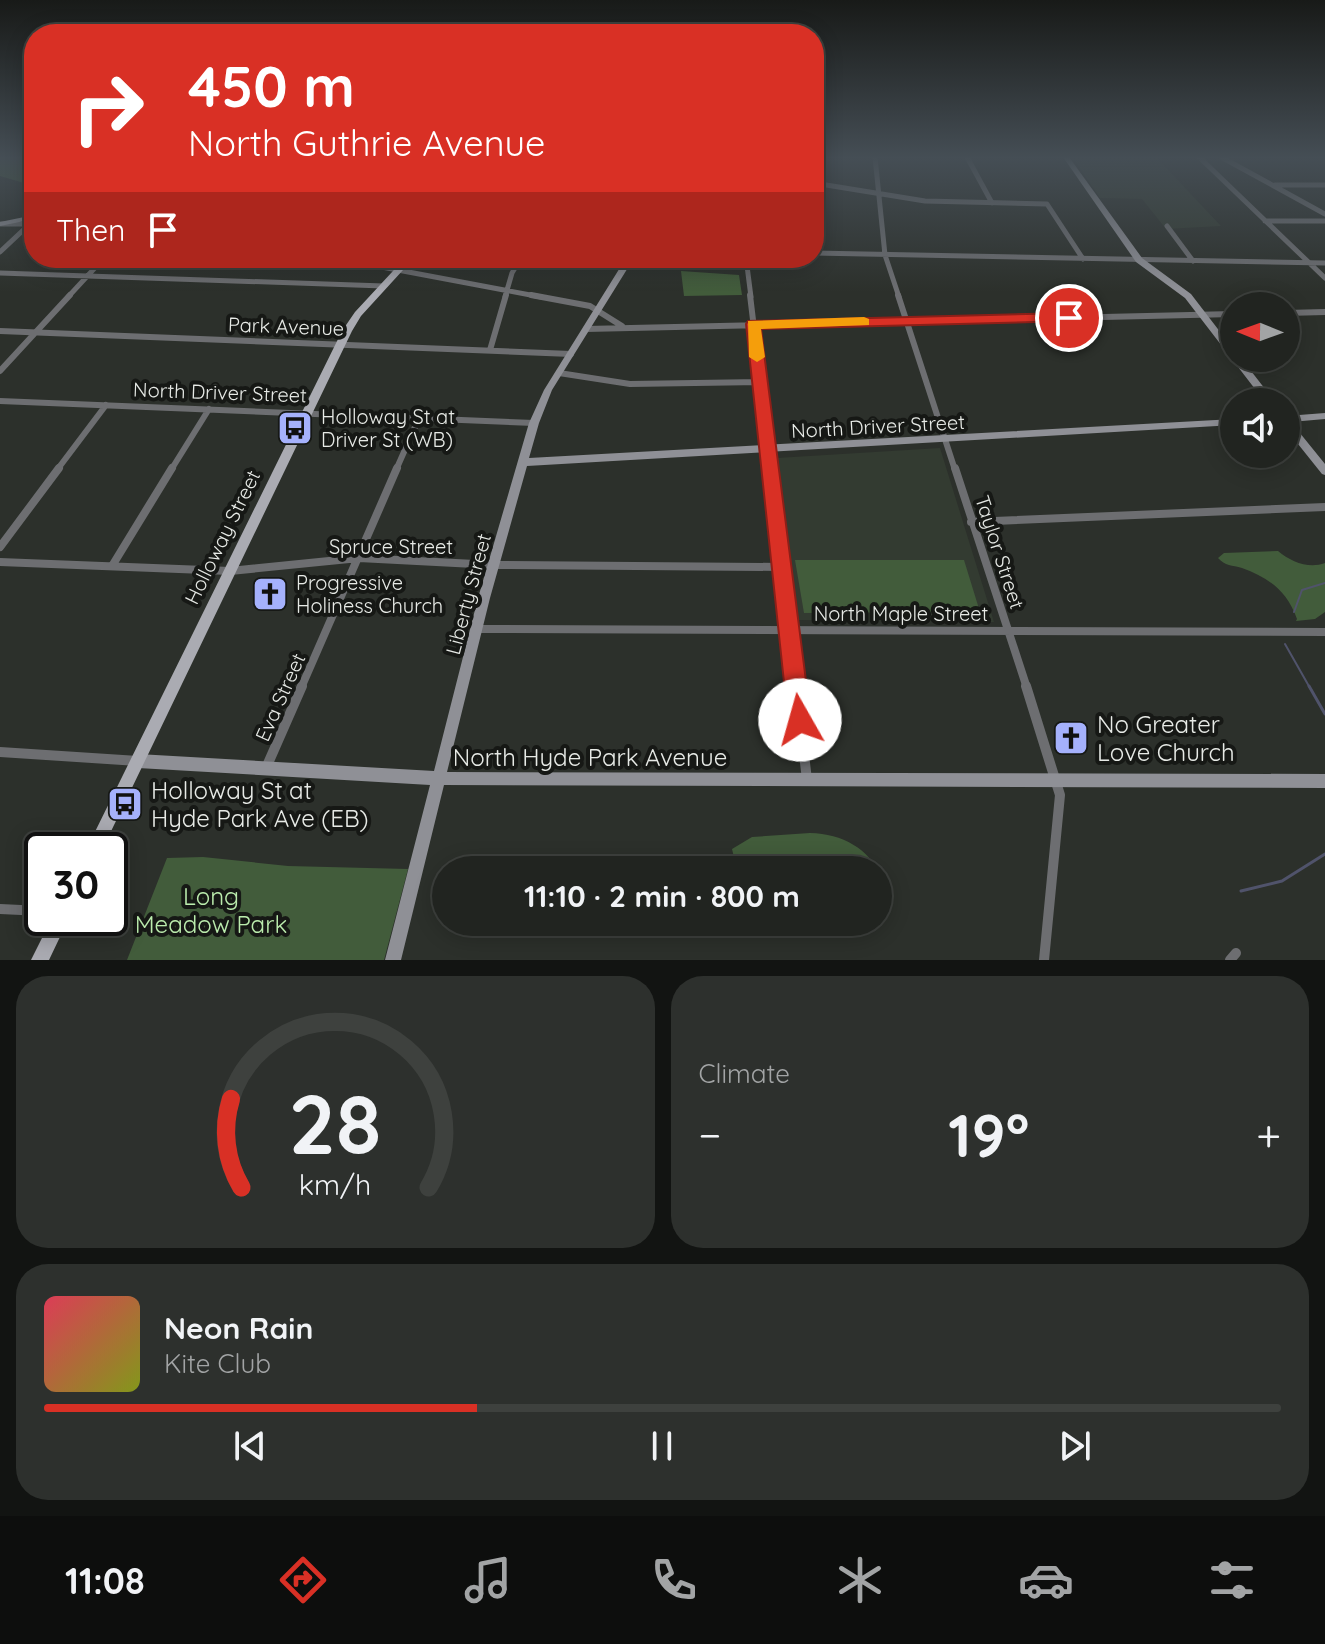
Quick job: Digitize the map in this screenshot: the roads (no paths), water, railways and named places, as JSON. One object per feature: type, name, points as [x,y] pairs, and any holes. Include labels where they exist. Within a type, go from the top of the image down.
[{"type":"main road","name":"Holloway Street","points":[[103,832],[354,319],[401,268]]},
{"type":"main road","points":[[40,960],[52,936]]},
{"type":"street","name":"Taylor Street","points":[[880,202],[885,255],[1057,781],[1060,795],[1044,960]]},
{"type":"street","points":[[952,202],[1047,204],[1083,259]]},
{"type":"street","points":[[1098,202],[1139,260],[1184,292],[1220,337]]},
{"type":"street","points":[[1245,202],[1325,278]]},
{"type":"street","points":[[1302,202],[1325,214]]},
{"type":"street","points":[[1265,221],[1325,221]]},
{"type":"street","points":[[0,224],[24,222]]},
{"type":"street","points":[[1167,226],[1193,261]]},
{"type":"street","points":[[0,252],[24,229]]},
{"type":"street","points":[[824,253],[1325,263]]},
{"type":"street","points":[[0,371],[95,268]]},
{"type":"street","points":[[383,268],[598,311],[616,324],[628,327]]},
{"type":"street","points":[[490,350],[517,268]]},
{"type":"street","name":"Liberty Street","points":[[393,960],[477,629],[534,423],[559,373],[624,268]]},
{"type":"street","points":[[747,268],[807,780]]},
{"type":"street","points":[[0,273],[384,286]]},
{"type":"street","points":[[1300,313],[1325,312]]},
{"type":"street","points":[[586,329],[1220,314]]},
{"type":"street","name":"Park Avenue","points":[[0,331],[571,354]]},
{"type":"street","points":[[1247,372],[1259,388]]},
{"type":"street","points":[[559,373],[630,384],[760,382]]},
{"type":"street","name":"North Driver Street","points":[[0,401],[534,423]]},
{"type":"street","points":[[0,547],[106,405]]},
{"type":"street","points":[[112,566],[209,409]]},
{"type":"street","points":[[1300,419],[1325,416]]},
{"type":"street","name":"Eva Street","points":[[266,768],[419,418]]},
{"type":"street","name":"North Driver Street","points":[[524,462],[768,451],[1220,423]]},
{"type":"street","points":[[1300,438],[1325,471]]},
{"type":"street","points":[[971,522],[1325,507]]},
{"type":"street","name":"Spruce Street","points":[[0,562],[230,571],[359,558],[494,565],[781,567]]},
{"type":"street","name":"North Maple Street","points":[[477,629],[1325,632]]},
{"type":"street","name":"North Hyde Park Avenue","points":[[0,752],[439,778],[1325,781]]},
{"type":"street","points":[[0,909],[24,910]]},
{"type":"waterway","points":[[1294,612],[1302,590],[1325,583]]},
{"type":"waterway","points":[[1285,644],[1310,688]]},
{"type":"waterway","points":[[1309,686],[1325,714]]},
{"type":"waterway","points":[[1241,891],[1282,881],[1325,854]]},
{"type":"place","name":"Holloway St at Driver St (WB)","points":[[295,428]]},
{"type":"place","name":"Progressive Holiness Church","points":[[270,594]]},
{"type":"place","name":"No Greater Love Church","points":[[1071,738]]},
{"type":"place","name":"Holloway St at Hyde Park Ave (EB)","points":[[125,804]]},
{"type":"park label","name":"Long Meadow Park","points":[[211,910]]}]
